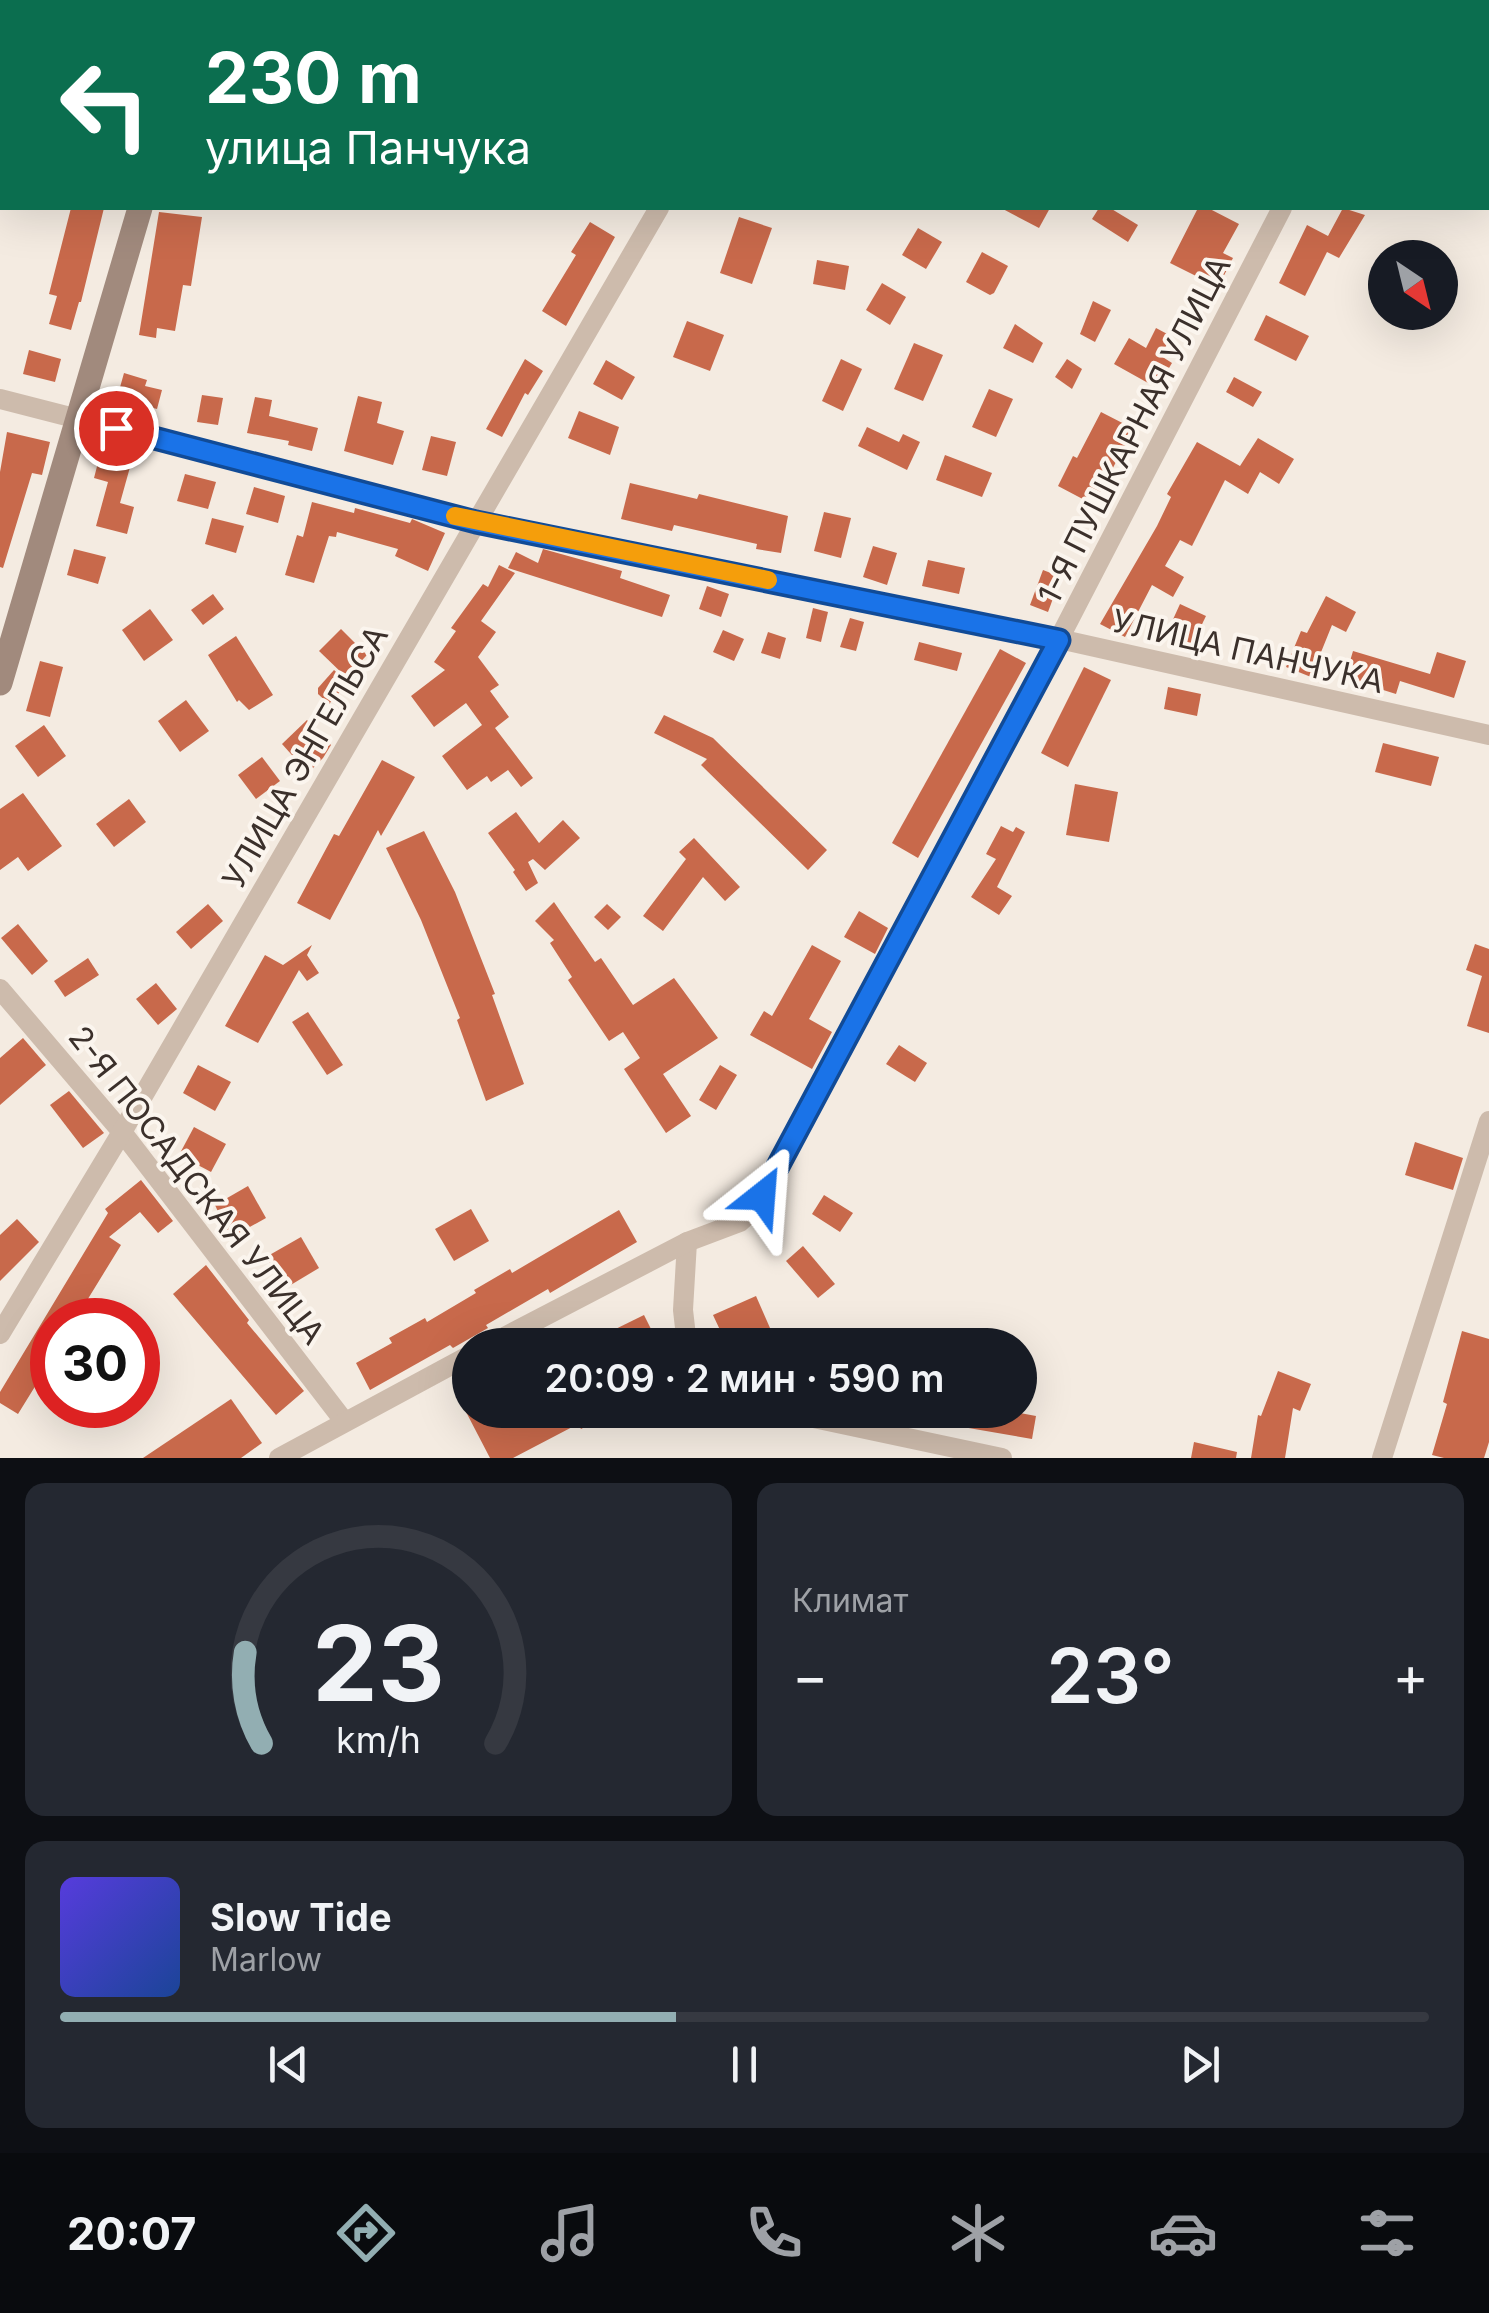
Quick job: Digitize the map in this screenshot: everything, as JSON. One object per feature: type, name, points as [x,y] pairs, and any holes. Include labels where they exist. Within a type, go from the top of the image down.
[{"type":"main road","points":[[0,683],[139,210]]},
{"type":"street","name":"УЛИЦА ЭНГЕЛЬСА","points":[[0,1334],[122,1132],[658,210]]},
{"type":"street","name":"1-Я ПУШКАРНАЯ УЛИЦА","points":[[523,1328],[687,1242],[740,1222],[762,1196],[1059,640],[1281,210]]},
{"type":"street","name":"УЛИЦА ПАНЧУКА","points":[[0,400],[476,522],[1059,640],[1489,735]]},
{"type":"street","name":"2-Я ПОСАДСКАЯ УЛИЦА","points":[[0,990],[122,1132],[344,1420]]},
{"type":"street","points":[[1382,1458],[1489,1121]]},
{"type":"street","points":[[686,1328],[687,1242]]},
{"type":"street","points":[[279,1458],[452,1364]]},
{"type":"street","points":[[861,1428],[1002,1458]]},
{"type":"building","points":[[70,210],[104,210],[71,330],[49,324],[57,296],[49,294]]},
{"type":"building","points":[[1005,210],[1049,210],[1039,228]]},
{"type":"building","points":[[1098,210],[1113,210],[1138,225],[1128,242],[1092,219]]},
{"type":"building","points":[[1197,210],[1212,210],[1239,224],[1223,253],[1233,258],[1218,287],[1170,263]]},
{"type":"building","points":[[1342,210],[1365,215],[1339,258],[1327,252],[1305,296],[1279,283],[1307,225],[1328,236]]},
{"type":"building","points":[[159,212],[202,217],[191,286],[183,285],[175,331],[157,328],[156,338],[139,335]]},
{"type":"building","points":[[739,217],[772,228],[752,284],[720,273]]},
{"type":"building","points":[[590,222],[615,237],[566,326],[542,311],[576,255],[571,252]]},
{"type":"building","points":[[918,228],[942,242],[926,269],[902,255]]},
{"type":"building","points":[[982,252],[1008,266],[990,295],[966,282]]},
{"type":"building","points":[[817,260],[849,266],[845,290],[813,284]]},
{"type":"building","points":[[882,283],[906,297],[890,325],[866,310]]},
{"type":"building","points":[[1093,301],[1111,310],[1095,342],[1080,334]]},
{"type":"building","points":[[1266,315],[1309,336],[1296,361],[1254,340]]},
{"type":"building","points":[[687,321],[724,335],[710,371],[673,357]]},
{"type":"building","points":[[1015,324],[1043,343],[1033,363],[1003,348]]},
{"type":"building","points":[[1156,328],[1171,336],[1161,356],[1172,363],[1157,388],[1114,364],[1129,338],[1146,348]]},
{"type":"building","points":[[914,343],[943,355],[923,401],[894,389]]},
{"type":"building","points":[[29,350],[61,359],[55,382],[23,374]]},
{"type":"building","points":[[525,359],[543,371],[528,395],[525,393],[502,437],[486,429]]},
{"type":"building","points":[[841,359],[862,369],[843,411],[822,401]]},
{"type":"building","points":[[1067,359],[1082,369],[1072,389],[1055,377]]},
{"type":"building","points":[[606,360],[635,377],[622,400],[593,384]]},
{"type":"building","points":[[124,373],[147,380],[145,386],[162,390],[157,409],[117,398]]},
{"type":"building","points":[[1234,377],[1262,392],[1253,407],[1226,392]]},
{"type":"building","points":[[989,389],[1013,399],[996,437],[972,427]]},
{"type":"building","points":[[202,395],[223,398],[218,425],[197,422]]},
{"type":"building","points":[[358,396],[382,402],[377,423],[404,431],[393,465],[344,451]]},
{"type":"building","points":[[255,397],[272,400],[269,416],[318,428],[312,451],[288,445],[289,441],[247,433]]},
{"type":"building","points":[[579,411],[619,427],[610,455],[568,438]]},
{"type":"building","points":[[1101,412],[1138,431],[1123,461],[1118,458],[1094,505],[1058,486]]},
{"type":"building","points":[[867,427],[899,442],[903,434],[920,442],[907,470],[858,446]]},
{"type":"building","points":[[7,432],[50,442],[42,475],[32,473],[3,568],[0,472]]},
{"type":"building","points":[[431,436],[456,442],[447,476],[422,470]]},
{"type":"building","points":[[1258,438],[1294,459],[1279,484],[1260,472],[1248,494],[1225,480],[1192,546],[1180,540],[1165,566],[1184,577],[1173,597],[1152,585],[1125,637],[1100,624],[1157,526],[1171,497],[1167,494],[1197,442],[1240,466]]},
{"type":"building","points":[[101,451],[132,460],[120,503],[134,507],[127,534],[96,526],[108,482],[94,478]]},
{"type":"building","points":[[945,455],[992,473],[982,497],[936,480]]},
{"type":"building","points":[[185,474],[216,482],[208,509],[177,501]]},
{"type":"building","points":[[630,483],[697,499],[699,494],[788,516],[781,553],[674,525],[672,531],[621,519]]},
{"type":"building","points":[[254,487],[285,496],[278,523],[246,514]]},
{"type":"building","points":[[312,502],[354,513],[355,508],[410,523],[412,519],[445,533],[428,571],[395,556],[398,549],[337,532],[336,537],[329,536],[314,583],[285,575],[297,535],[303,537]]},
{"type":"building","points":[[824,512],[851,518],[841,558],[814,551]]},
{"type":"building","points":[[212,518],[244,526],[236,553],[205,544]]},
{"type":"building","points":[[873,546],[897,553],[887,585],[863,577]]},
{"type":"building","points":[[74,549],[106,557],[98,584],[67,575]]},
{"type":"building","points":[[543,549],[622,571],[620,578],[670,595],[662,617],[508,568],[516,552],[538,563]]},
{"type":"building","points":[[928,560],[965,568],[959,594],[922,586]]},
{"type":"building","points":[[499,565],[515,573],[481,621],[496,632],[478,657],[499,685],[490,691],[509,717],[495,728],[533,778],[521,787],[508,770],[491,782],[487,776],[467,790],[442,756],[482,725],[466,703],[434,727],[411,696],[445,670],[434,662],[456,631],[451,628],[483,584],[488,587]]},
{"type":"building","points":[[1043,570],[1061,577],[1048,612],[1030,605]]},
{"type":"building","points":[[707,586],[729,594],[721,617],[699,609]]},
{"type":"building","points":[[213,594],[224,609],[203,625],[191,610]]},
{"type":"building","points":[[1326,596],[1356,612],[1346,632],[1332,625],[1311,677],[1286,667],[1301,631],[1307,633]]},
{"type":"building","points":[[1180,604],[1206,616],[1190,649],[1165,637]]},
{"type":"building","points":[[813,608],[828,612],[821,642],[806,638]]},
{"type":"building","points":[[150,609],[173,640],[144,661],[122,630]]},
{"type":"building","points":[[850,618],[864,622],[856,651],[840,647]]},
{"type":"building","points":[[341,629],[367,655],[346,677],[319,651]]},
{"type":"building","points":[[723,630],[744,639],[734,661],[713,652]]},
{"type":"building","points":[[768,632],[786,638],[780,659],[761,653]]},
{"type":"building","points":[[236,636],[273,695],[249,710],[237,702],[208,655]]},
{"type":"building","points":[[919,642],[962,653],[957,671],[914,660]]},
{"type":"building","points":[[1000,649],[1026,663],[918,858],[892,843]]},
{"type":"building","points":[[1353,651],[1430,674],[1437,652],[1466,661],[1454,698],[1400,681],[1396,694],[1345,678]]},
{"type":"building","points":[[40,661],[63,667],[50,717],[26,711]]},
{"type":"building","points":[[1084,667],[1111,680],[1068,767],[1041,753]]},
{"type":"building","points":[[334,670],[348,683],[329,704],[318,694],[318,688]]},
{"type":"building","points":[[1168,687],[1201,694],[1197,716],[1164,709]]},
{"type":"building","points":[[186,700],[209,731],[180,752],[158,721]]},
{"type":"building","points":[[664,715],[713,738],[827,850],[808,870],[701,765],[707,759],[654,733]]},
{"type":"building","points":[[307,720],[331,745],[308,773],[282,744]]},
{"type":"building","points":[[44,725],[66,756],[38,777],[15,746]]},
{"type":"building","points":[[1383,743],[1439,757],[1431,786],[1375,772]]},
{"type":"building","points":[[262,757],[280,781],[256,799],[238,775]]},
{"type":"building","points":[[382,760],[415,777],[381,836],[378,830],[330,920],[297,903],[334,834],[339,836]]},
{"type":"building","points":[[1075,784],[1118,792],[1109,842],[1066,835]]},
{"type":"building","points":[[23,793],[62,846],[28,871],[18,857],[0,870],[0,809]]},
{"type":"building","points":[[129,799],[146,822],[114,847],[96,824]]},
{"type":"building","points":[[516,812],[539,843],[563,820],[580,838],[545,870],[533,859],[528,862],[538,883],[526,891],[488,833]]},
{"type":"building","points":[[1001,826],[1025,832],[997,887],[1012,896],[999,915],[971,897],[996,859],[986,854]]},
{"type":"building","points":[[424,831],[455,892],[495,994],[492,995],[524,1084],[486,1101],[457,1020],[460,1018],[421,920],[386,848]]},
{"type":"building","points":[[694,838],[740,887],[725,901],[703,877],[663,931],[643,916],[686,859],[679,852]]},
{"type":"building","points":[[554,902],[595,962],[601,958],[633,1005],[674,978],[718,1038],[663,1074],[691,1116],[666,1133],[624,1069],[640,1058],[623,1032],[609,1041],[568,980],[572,977],[550,943],[554,940],[535,921]]},
{"type":"building","points":[[208,904],[223,921],[191,949],[176,932]]},
{"type":"building","points":[[607,904],[621,917],[608,930],[594,917]]},
{"type":"building","points":[[859,911],[888,928],[875,954],[844,937]]},
{"type":"building","points":[[18,924],[48,961],[32,975],[1,938]]},
{"type":"building","points":[[1475,944],[1489,949],[1489,1033],[1467,1026],[1482,976],[1466,970]]},
{"type":"building","points":[[312,945],[307,955],[319,973],[307,981],[299,970],[258,1043],[225,1026],[265,955],[283,965]]},
{"type":"building","points":[[812,945],[841,961],[809,1019],[832,1032],[812,1069],[750,1035],[764,1011],[772,1016]]},
{"type":"building","points":[[88,958],[99,975],[65,997],[54,981]]},
{"type":"building","points":[[156,983],[177,1009],[158,1025],[136,999]]},
{"type":"building","points":[[308,1012],[343,1065],[327,1075],[292,1022]]},
{"type":"building","points":[[23,1038],[46,1065],[0,1105],[0,1058]]},
{"type":"building","points":[[899,1045],[927,1063],[915,1082],[886,1064]]},
{"type":"building","points":[[198,1065],[231,1082],[215,1111],[183,1093]]},
{"type":"building","points":[[720,1065],[737,1075],[716,1110],[699,1100]]},
{"type":"building","points":[[69,1091],[104,1133],[83,1148],[50,1105]]},
{"type":"building","points":[[194,1127],[226,1144],[211,1172],[179,1155]]},
{"type":"building","points":[[1415,1142],[1463,1158],[1453,1190],[1405,1175]]},
{"type":"building","points":[[141,1180],[173,1221],[158,1233],[140,1212],[109,1237],[121,1245],[88,1298],[57,1298],[108,1213],[105,1209]]},
{"type":"building","points":[[248,1186],[266,1218],[230,1238],[215,1205]]},
{"type":"building","points":[[824,1195],[853,1213],[840,1232],[812,1214]]},
{"type":"building","points":[[471,1209],[489,1241],[454,1261],[435,1229]]},
{"type":"building","points":[[619,1210],[637,1242],[550,1293],[548,1289],[486,1325],[488,1328],[452,1328],[452,1347],[370,1390],[356,1363],[392,1343],[389,1338],[425,1318],[427,1322],[510,1269],[512,1273]]},
{"type":"building","points":[[17,1219],[39,1242],[0,1281],[0,1235]]},
{"type":"building","points":[[301,1237],[319,1268],[284,1289],[266,1257]]},
{"type":"building","points":[[803,1246],[835,1284],[818,1298],[786,1261]]},
{"type":"building","points":[[206,1265],[249,1320],[247,1323],[304,1391],[276,1415],[173,1294]]},
{"type":"building","points":[[756,1296],[770,1328],[719,1328],[713,1315]]},
{"type":"building","points":[[644,1315],[650,1328],[618,1328]]},
{"type":"building","points":[[1462,1331],[1489,1339],[1489,1442],[1484,1458],[1432,1455]]},
{"type":"building","points":[[30,1342],[30,1395],[18,1414],[0,1403],[0,1392]]},
{"type":"building","points":[[1278,1371],[1311,1384],[1300,1411],[1293,1408],[1285,1458],[1251,1458],[1258,1415],[1261,1416]]},
{"type":"building","points":[[231,1399],[262,1443],[241,1458],[143,1458]]},
{"type":"building","points":[[474,1428],[570,1428],[513,1458],[490,1458]]},
{"type":"building","points":[[968,1428],[1034,1428],[1032,1439]]},
{"type":"building","points":[[1194,1442],[1237,1452],[1236,1458],[1191,1458]]},
{"type":"slow traffic","points":[[455,516],[768,580]]},
{"type":"route","points":[[116,428],[476,522],[1059,640],[762,1196]]}]
